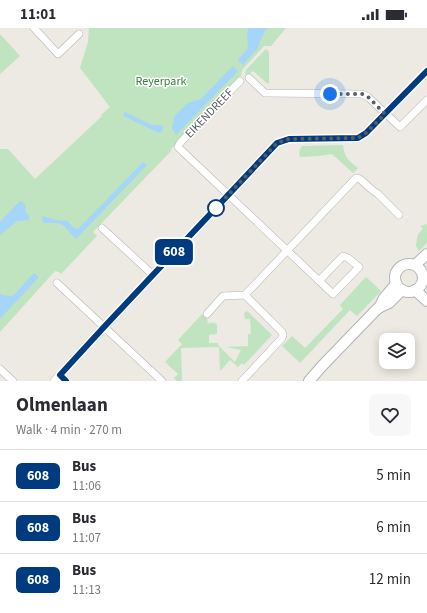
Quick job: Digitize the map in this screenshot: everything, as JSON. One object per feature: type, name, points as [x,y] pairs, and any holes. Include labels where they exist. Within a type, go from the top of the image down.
[{"type":"street","points":[[34,28],[58,54],[79,34]]},
{"type":"street","points":[[54,381],[277,143],[289,139],[358,138],[366,133],[427,71]]},
{"type":"street","points":[[249,78],[265,93],[362,94],[368,97],[400,127],[427,100]]},
{"type":"street","name":"EIKENDREEF","points":[[228,195],[178,147],[180,143],[240,81]]},
{"type":"street","points":[[245,296],[356,178],[360,179],[378,194],[399,215]]},
{"type":"street","points":[[228,195],[287,250],[319,281],[333,294],[359,267],[343,256],[319,281]]},
{"type":"street","points":[[102,228],[153,275]]},
{"type":"street","points":[[427,254],[421,266],[421,288],[427,301]]},
{"type":"street","points":[[421,266],[407,264],[400,267],[395,276],[399,287],[408,292],[421,288]]},
{"type":"street","points":[[57,283],[162,381]]},
{"type":"street","points":[[309,381],[378,308],[384,298],[399,287]]},
{"type":"street","points":[[207,314],[223,296],[245,296],[282,332],[282,338],[242,381]]},
{"type":"street","points":[[0,370],[13,381]]},
{"type":"street","points":[[60,375],[66,381]]},
{"type":"green space","name":"Reyerpark","points":[[89,28],[286,28],[271,46],[264,46],[242,70],[238,80],[93,232],[97,236],[61,274],[55,271],[0,332],[0,149],[8,149],[35,179],[110,107],[80,68],[88,42]]},
{"type":"green space","points":[[0,34],[20,56],[0,74]]},
{"type":"green space","points":[[266,49],[269,52],[268,84],[253,71],[247,76],[245,74],[246,70]]},
{"type":"green space","points":[[343,145],[344,153],[358,168],[353,173],[332,154],[300,157],[300,149],[302,146]]},
{"type":"green space","points":[[427,224],[427,243],[419,251],[416,245],[418,234],[423,229],[420,226]]},
{"type":"green space","points":[[366,277],[381,291],[357,316],[350,310],[300,363],[282,346],[292,336],[305,348],[343,309],[340,305]]},
{"type":"green space","points":[[247,311],[272,335],[244,365],[242,363],[238,367],[230,360],[220,371],[219,347],[181,348],[182,381],[177,381],[174,378],[178,374],[165,362],[182,344],[178,340],[202,314],[208,320],[207,322],[209,324],[211,322],[213,324],[214,322],[217,325],[217,334],[209,335],[209,343],[218,343],[218,345],[235,362],[241,350],[226,347],[248,346],[248,334],[251,334],[250,319],[245,319],[244,313]]},
{"type":"water","points":[[249,28],[268,28],[264,32],[257,49],[243,65],[238,60],[248,48],[247,32]]},
{"type":"water","points":[[233,66],[238,71],[176,135],[172,128],[175,115],[188,103],[201,99]]},
{"type":"water","points":[[125,112],[152,125],[162,125],[162,131],[159,133],[123,116]]},
{"type":"water","points":[[143,162],[147,165],[76,239],[63,225],[57,223],[43,223],[42,216],[56,220],[68,221],[72,227],[78,229]]},
{"type":"water","points":[[20,201],[25,204],[26,213],[29,215],[29,220],[17,221],[0,235],[0,222]]},
{"type":"water","points":[[34,273],[38,276],[38,278],[0,319],[0,293],[2,295],[13,296]]},
{"type":"bus line","name":"608","points":[[66,381],[60,375],[277,143],[289,139],[358,138],[366,133],[427,71]]},
{"type":"route","points":[[216,208],[277,143],[289,139],[358,138],[366,133],[385,114],[368,97],[362,94],[330,94]]}]
